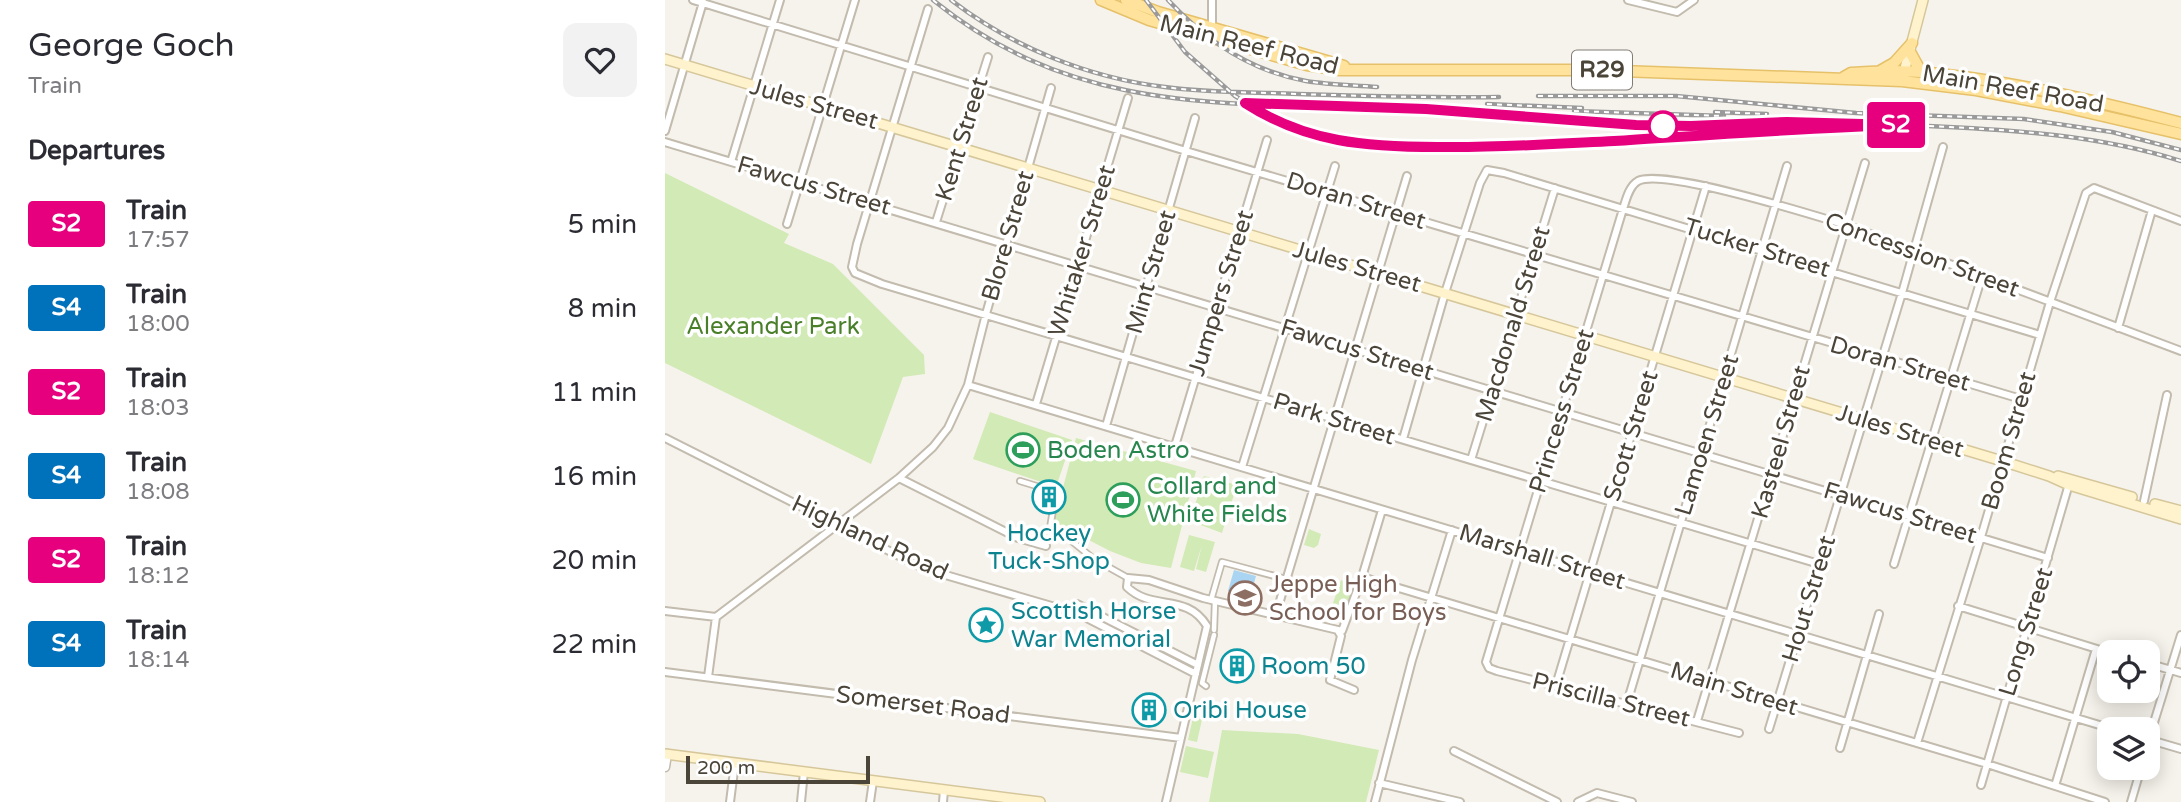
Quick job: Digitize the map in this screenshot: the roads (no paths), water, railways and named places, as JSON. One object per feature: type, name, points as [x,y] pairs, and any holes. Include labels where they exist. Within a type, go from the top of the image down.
[{"type":"main road","name":"Main Reef Road","points":[[1101,0],[1130,13],[1176,22],[1360,70],[1594,70],[1844,77],[1851,80],[1921,72],[2047,92],[2181,123]]},
{"type":"main road","name":"Main Reef Road","points":[[1126,0],[1176,22]]},
{"type":"main road","points":[[1903,76],[1923,0]]},
{"type":"main road","points":[[1911,48],[1921,72]]},
{"type":"main road","points":[[1876,72],[1894,63],[1911,48]]},
{"type":"main road","name":"Jules Street","points":[[665,59],[2049,476],[2181,511]]},
{"type":"main road","name":"Main Reef Road","points":[[1844,77],[1851,72],[1903,76],[2049,104],[2181,134]]},
{"type":"main road","name":"Jules Street","points":[[2070,482],[2181,519]]},
{"type":"main road","points":[[666,754],[1040,802]]},
{"type":"street","name":"Doran Street","points":[[693,0],[1185,151],[2021,400]]},
{"type":"street","points":[[731,162],[780,0]]},
{"type":"street","points":[[787,224],[855,0]]},
{"type":"street","points":[[1212,0],[1212,32]]},
{"type":"street","points":[[1628,0],[1677,12],[1694,0]]},
{"type":"street","points":[[665,131],[703,1]]},
{"type":"street","points":[[870,203],[928,9]]},
{"type":"street","name":"Kent Street","points":[[936,222],[988,57]]},
{"type":"street","name":"Blore Street","points":[[716,617],[899,478],[942,436],[968,385],[1051,88]]},
{"type":"street","name":"Whitaker Street","points":[[1036,404],[1128,98]]},
{"type":"street","name":"Mint Street","points":[[1105,426],[1195,118]]},
{"type":"street","name":"Jumpers Street","points":[[1175,446],[1267,140]]},
{"type":"street","name":"Fawcus Street","points":[[665,142],[2048,558]]},
{"type":"street","name":"Hout Street","points":[[1769,729],[1902,293],[1943,147]]},
{"type":"street","name":"Kasteel Street","points":[[1697,721],[1865,163]]},
{"type":"street","points":[[1242,467],[1335,166]]},
{"type":"street","name":"Lamoen Street","points":[[1627,703],[1787,166]]},
{"type":"street","name":"Tucker Street","points":[[1464,233],[1480,183],[1485,172],[1490,170],[1833,270],[2040,335]]},
{"type":"street","points":[[1276,614],[1407,176]]},
{"type":"street","name":"Princess Street","points":[[1486,662],[1628,194],[1636,182],[1643,179],[1657,180]]},
{"type":"street","name":"Concession Street","points":[[1657,180],[1706,186],[1846,225],[2181,351]]},
{"type":"street","name":"Scott Street","points":[[1556,685],[1706,186]]},
{"type":"street","name":"Macdonald Street","points":[[1471,460],[1555,188]]},
{"type":"street","name":"Boom Street","points":[[1917,743],[2050,302],[2086,193],[2091,189],[2099,190],[2152,210]]},
{"type":"street","name":"Park Street","points":[[870,203],[852,270],[858,275],[1819,564]]},
{"type":"street","points":[[2118,328],[2152,210],[2181,221]]},
{"type":"street","points":[[1403,439],[1444,293],[1464,233]]},
{"type":"street","points":[[1894,564],[1982,276]]},
{"type":"street","name":"Marshall Street","points":[[968,385],[2097,724]]},
{"type":"street","points":[[2144,501],[2167,395]]},
{"type":"street","name":"Highland Road","points":[[665,439],[933,572],[1079,614],[1196,674]]},
{"type":"street","points":[[899,478],[1019,538],[1046,546]]},
{"type":"street","points":[[1020,481],[1056,492],[1050,528],[1094,559],[1128,578],[1149,580],[1213,600],[1338,631],[1343,629],[1345,624],[1382,510]]},
{"type":"street","name":"Long Street","points":[[1981,785],[2070,482]]},
{"type":"street","points":[[1375,802],[1452,530]]},
{"type":"street","points":[[1206,686],[1202,683],[1211,633],[1213,600],[1222,562],[1286,579]]},
{"type":"street","name":"Main Street","points":[[1362,577],[1987,764],[2105,802]]},
{"type":"street","points":[[1128,578],[1127,587],[1144,599],[1180,604],[1196,612],[1211,633]]},
{"type":"street","points":[[1077,604],[1198,666]]},
{"type":"street","points":[[1958,606],[2096,649],[2055,786]]},
{"type":"street","points":[[665,611],[716,617],[708,677]]},
{"type":"street","points":[[1840,748],[1879,614]]},
{"type":"street","points":[[1338,631],[1341,636],[1330,680],[1354,690]]},
{"type":"street","points":[[1166,802],[1198,666],[1211,633]]},
{"type":"street","points":[[2155,717],[2181,635]]},
{"type":"street","name":"Priscilla Street","points":[[1486,662],[1489,668],[1497,671],[1739,733]]},
{"type":"street","points":[[2160,667],[2181,673]]},
{"type":"street","name":"Somerset Road","points":[[665,673],[1181,738]]},
{"type":"street","points":[[2160,744],[2181,749]]},
{"type":"street","points":[[1454,751],[1557,802]]},
{"type":"street","points":[[665,767],[666,754]]},
{"type":"street","points":[[730,802],[735,763]]},
{"type":"street","points":[[801,802],[804,772]]},
{"type":"street","points":[[2131,802],[2137,780]]},
{"type":"street","points":[[870,802],[873,781]]},
{"type":"street","points":[[1379,783],[1460,802]]},
{"type":"street","points":[[943,802],[944,790]]},
{"type":"street","points":[[1578,802],[1597,793],[1632,802]]},
{"type":"water","points":[[1234,570],[1256,576],[1250,598],[1228,591]]},
{"type":"railway","points":[[933,0],[987,37],[1041,65],[1097,83],[1154,95],[1212,102],[1397,108],[1638,125],[1822,122],[1992,130],[2056,135],[2119,145],[2181,161]]},
{"type":"railway","points":[[951,0],[1025,46],[1080,68],[1136,83],[1231,92],[1499,97]]},
{"type":"railway","points":[[1146,0],[1185,52],[1235,96],[1278,122],[1331,140],[1378,146],[1484,147],[1704,135]]},
{"type":"railway","points":[[1168,0],[1214,41],[1266,70],[1306,81],[1377,87]]},
{"type":"railway","points":[[1538,96],[1676,96],[1856,113],[2024,119],[2112,132],[2181,150]]},
{"type":"railway","points":[[1487,104],[1582,108]]},
{"type":"railway","points":[[1574,111],[1724,116]]},
{"type":"railway","points":[[1715,112],[1767,114]]},
{"type":"train","name":"S2","points":[[1245,103],[1426,109],[1636,125],[1809,122],[1900,125],[1509,147],[1394,147],[1347,143],[1319,137],[1295,129],[1245,103]]},
{"type":"place","name":"Boden Astro","points":[[1023,450]]},
{"type":"place","name":"Hockey Tuck-Shop","points":[[1049,497]]},
{"type":"place","name":"Collard and White Fields","points":[[1123,500]]},
{"type":"place","name":"Jeppe High School for Boys","points":[[1245,598]]},
{"type":"place","name":"Scottish Horse War Memorial","points":[[986,625]]},
{"type":"place","name":"Room 50","points":[[1237,666]]},
{"type":"place","name":"Oribi House","points":[[1149,710]]},
{"type":"park label","name":"Alexander Park","points":[[773,326]]}]
